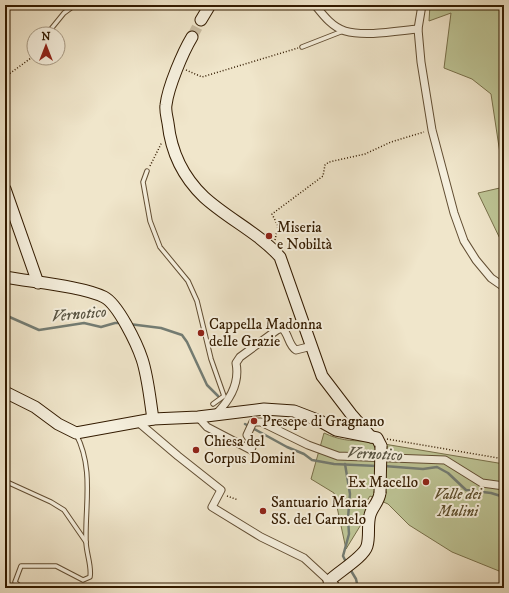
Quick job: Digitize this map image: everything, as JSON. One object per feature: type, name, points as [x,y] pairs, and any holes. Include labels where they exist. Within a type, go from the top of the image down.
[{"type":"street","points":[[201,20],[210,5]]},
{"type":"street","points":[[314,5],[330,22],[344,31],[363,33],[418,29]]},
{"type":"street","points":[[422,5],[418,29],[421,62],[432,130],[454,213],[464,241],[476,260],[491,278],[504,287]]},
{"type":"street","points":[[138,422],[221,490],[212,507],[261,537],[304,558],[334,581],[367,548],[370,516],[373,508],[379,500],[380,493],[377,440],[351,414],[326,382],[280,257],[270,246],[205,198],[193,186],[175,157],[169,136],[165,105],[178,68],[192,37]]},
{"type":"street","points":[[5,189],[38,283]]},
{"type":"street","points":[[5,277],[81,290],[104,297],[119,313],[142,359],[153,419]]},
{"type":"street","points":[[5,392],[35,407],[58,424],[76,434],[153,419],[198,417],[214,409],[228,399],[235,386],[238,372],[236,363],[240,357],[277,330],[282,328],[286,332],[291,345],[296,350],[312,346]]},
{"type":"street","points":[[214,409],[239,412],[264,409],[294,412],[320,421],[336,430],[377,440]]},
{"type":"street","points":[[343,431],[350,426],[352,420],[351,414]]},
{"type":"street","points":[[198,417],[207,427],[252,450],[253,444],[247,435],[253,422],[261,422],[308,445],[338,456],[445,460],[482,483],[504,486]]},
{"type":"lane","points":[[53,26],[64,13],[75,5]]},
{"type":"lane","points":[[302,47],[344,31]]},
{"type":"lane","points":[[147,171],[143,182],[145,195],[150,221],[160,247],[188,281],[197,300],[207,346],[224,396],[214,409]]},
{"type":"lane","points":[[22,588],[15,582],[21,566],[56,566],[83,580],[89,579],[90,574],[86,542],[88,477],[80,442],[76,434]]},
{"type":"lane","points":[[7,482],[51,502],[64,510],[86,542]]},
{"type":"path","points":[[178,68],[202,77],[302,47]]},
{"type":"path","points":[[5,77],[26,62]]},
{"type":"path","points":[[270,246],[277,238],[278,230],[272,214],[323,176],[325,165],[329,162],[365,154],[391,142],[432,130]]},
{"type":"path","points":[[147,171],[163,140]]},
{"type":"path","points":[[377,440],[504,459]]},
{"type":"path","points":[[219,492],[238,500]]},
{"type":"green space","points":[[430,5],[504,5],[504,180],[491,94],[472,79],[444,68],[451,13],[429,21]]},
{"type":"green space","points":[[504,187],[504,247],[478,193]]},
{"type":"green space","name":"Valle dei Mulini","points":[[324,433],[345,440],[366,441],[504,464],[504,573],[452,552],[409,525],[388,504],[370,496],[367,501],[365,518],[346,549],[334,493],[311,479]]},
{"type":"waterway","name":"Vernotico","points":[[5,315],[39,330],[84,323],[101,327],[120,323]]},
{"type":"waterway","name":"Vernotico","points":[[129,324],[161,328],[182,335],[187,342],[207,385],[218,396]]},
{"type":"waterway","name":"Vernotico","points":[[245,424],[287,447],[304,454],[312,460],[334,464],[377,466]]},
{"type":"waterway","points":[[345,464],[350,494],[348,518],[349,534],[343,556],[346,562]]},
{"type":"waterway","name":"Vernotico","points":[[384,466],[423,469],[437,467],[448,473],[466,490],[491,493],[504,497]]},
{"type":"waterway","points":[[350,569],[356,579],[358,588]]},
{"type":"tunnel","points":[[192,37],[201,20]]},
{"type":"place","name":"Miseria e Nobiltà","points":[[269,236]]},
{"type":"place","name":"Cappella Madonna delle Grazie","points":[[201,333]]},
{"type":"place","name":"Presepe di Gragnano","points":[[254,421]]},
{"type":"place","name":"Chiesa del Corpus Domini","points":[[196,450]]},
{"type":"place","name":"Ex Macello","points":[[426,482]]},
{"type":"place","name":"Santuario Maria SS. del Carmelo","points":[[263,511]]}]
